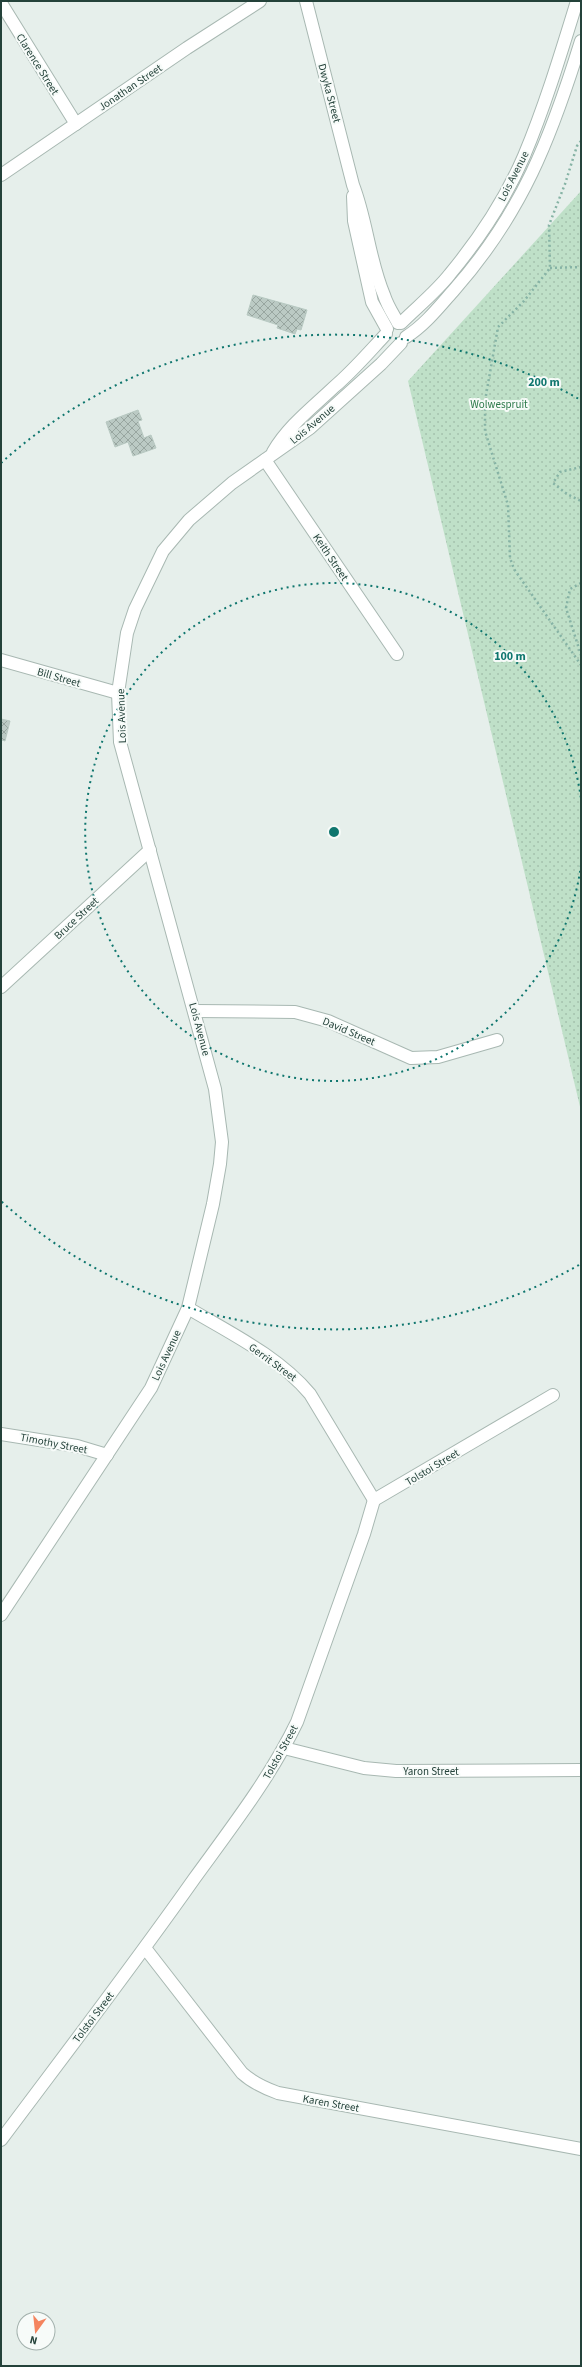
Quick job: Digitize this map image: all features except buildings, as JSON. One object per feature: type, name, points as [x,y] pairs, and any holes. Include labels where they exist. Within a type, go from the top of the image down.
[{"type":"street","name":"Jonathan Street","points":[[1,176],[260,1]]},
{"type":"street","name":"Dwyka Street","points":[[306,1],[354,185],[354,221],[372,302],[393,327],[407,329],[404,340]]},
{"type":"street","name":"Lois Avenue","points":[[268,457],[281,438],[300,418],[347,376],[393,327],[450,275],[489,220],[524,157],[577,1]]},
{"type":"street","name":"Clarence Street","points":[[1,3],[76,124]]},
{"type":"street","name":"Lois Avenue","points":[[1,1615],[151,1388],[188,1308],[213,1204],[222,1142],[215,1088],[120,742],[118,693],[131,621],[144,588],[163,551],[189,520],[232,483],[310,428],[381,364],[404,340],[423,325],[471,271],[504,226],[528,184],[563,101],[581,41]]},
{"type":"street","points":[[393,327],[392,342],[404,340]]},
{"type":"street","name":"Keith Street","points":[[268,457],[397,654]]},
{"type":"street","name":"Bill Street","points":[[1,660],[118,693]]},
{"type":"street","name":"Bruce Street","points":[[1,987],[150,850]]},
{"type":"street","name":"David Street","points":[[195,1011],[295,1012],[328,1021],[411,1058],[438,1057],[497,1040]]},
{"type":"street","name":"Gerrit Street","points":[[188,1308],[238,1338],[298,1380],[310,1394],[374,1500]]},
{"type":"street","name":"Tolstoi Street","points":[[1,2140],[145,1948],[264,1781],[284,1748],[297,1722],[364,1534],[374,1500],[553,1395]]},
{"type":"street","name":"Timothy Street","points":[[1,1434],[77,1446],[107,1455]]},
{"type":"street","name":"Yaron Street","points":[[284,1748],[364,1768],[396,1771],[581,1770]]},
{"type":"street","name":"Karen Street","points":[[145,1948],[242,2073],[252,2082],[265,2089],[581,2149]]},
{"type":"path","points":[[581,141],[577,146],[566,184],[549,225],[550,268],[524,301],[498,328],[484,400],[485,431],[508,505],[510,558],[514,569],[581,664]]},
{"type":"path","points":[[550,268],[581,267]]},
{"type":"path","points":[[581,467],[560,472],[553,483],[567,494],[581,500]]},
{"type":"path","points":[[581,584],[570,589],[566,608],[581,655]]},
{"type":"green space","name":"Wolwespruit","points":[[581,191],[581,1111],[408,381]]}]
